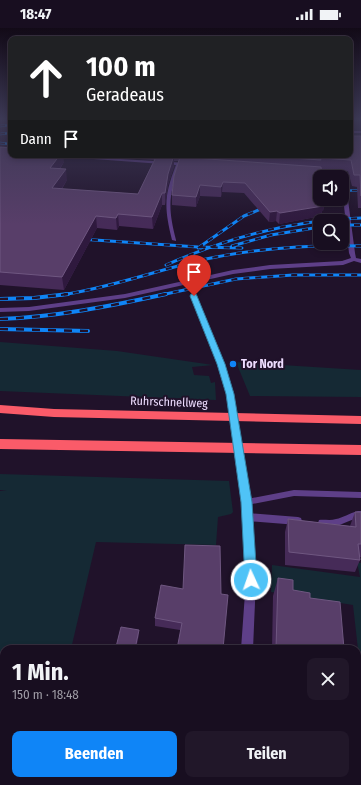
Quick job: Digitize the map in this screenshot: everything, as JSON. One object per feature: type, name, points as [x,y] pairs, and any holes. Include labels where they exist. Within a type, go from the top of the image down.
[{"type":"highway","name":"Ruhrschnellweg","points":[[0,409],[54,413],[361,420]]},
{"type":"highway","points":[[0,444],[361,450]]},
{"type":"street","points":[[221,364],[230,394],[247,502],[251,580],[247,645]]},
{"type":"lane","points":[[87,158],[193,165]]},
{"type":"lane","points":[[174,240],[167,215],[167,200],[178,164]]},
{"type":"lane","points":[[304,172],[335,174],[343,177],[347,218],[354,259]]},
{"type":"lane","points":[[0,310],[29,308],[125,296],[233,272],[343,263],[354,259],[361,261]]},
{"type":"lane","points":[[194,296],[221,364]]},
{"type":"lane","points":[[247,502],[294,493],[361,495]]},
{"type":"lane","points":[[248,517],[331,524],[340,522],[352,514],[361,515]]},
{"type":"shaded area","points":[[0,342],[117,351],[213,365],[192,367],[194,375],[209,376],[211,383],[215,382],[216,400],[0,391]]},
{"type":"shaded area","points":[[236,362],[361,370],[361,397],[250,396]]},
{"type":"shaded area","points":[[0,474],[229,481],[233,512],[231,514],[218,517],[216,545],[96,542],[72,645],[0,645],[0,491],[7,491],[0,490]]},
{"type":"shaded area","points":[[357,562],[361,563],[361,645],[358,645],[353,605],[271,592],[272,565],[360,577]]},
{"type":"building","points":[[0,154],[8,154],[8,158],[58,158],[50,168],[66,169],[52,188],[138,194],[156,158],[173,158],[168,174],[165,193],[162,193],[152,217],[118,214],[116,218],[96,216],[62,277],[0,272]]},
{"type":"building","points":[[353,154],[361,154],[361,196],[360,175],[354,175],[351,160],[320,158],[353,158]]},
{"type":"building","points":[[180,158],[321,167],[321,170],[313,170],[313,206],[323,206],[280,213],[277,211],[270,212],[245,183],[223,182],[221,187],[200,185],[196,197],[172,195],[174,176]]},
{"type":"building","points":[[291,158],[320,158],[321,160]]},
{"type":"building","points":[[355,512],[361,512],[361,544],[358,544],[360,560],[289,552],[288,519],[356,527]]},
{"type":"building","points":[[185,545],[220,546],[221,594],[228,595],[223,645],[178,645],[182,623],[155,618],[161,585],[183,589]]},
{"type":"building","points":[[278,578],[293,580],[293,590],[310,593],[310,598],[340,602],[344,645],[276,645]]},
{"type":"building","points":[[121,627],[139,630],[136,645],[116,645]]},
{"type":"railway","points":[[349,191],[361,190]]},
{"type":"railway","points":[[199,247],[244,216],[268,206]]},
{"type":"railway","points":[[210,247],[237,238],[286,226],[335,219],[361,218]]},
{"type":"railway","points":[[349,225],[361,225]]},
{"type":"railway","points":[[232,246],[271,235],[313,228]]},
{"type":"railway","points":[[80,239],[199,247]]},
{"type":"railway","points":[[65,294],[97,288],[188,263],[225,255],[283,248],[361,246]]},
{"type":"railway","points":[[199,247],[210,247]]},
{"type":"railway","points":[[166,265],[210,247]]},
{"type":"railway","points":[[210,247],[242,248]]},
{"type":"railway","points":[[161,295],[236,279],[293,275],[361,275]]},
{"type":"railway","points":[[0,299],[34,298],[65,294]]},
{"type":"railway","points":[[0,319],[42,316],[104,307],[166,294]]},
{"type":"railway","points":[[0,329],[88,331]]},
{"type":"place","name":"Tor Nord","points":[[233,364]]},
{"type":"route","points":[[194,296],[221,364],[230,394],[247,502],[251,580]]}]
